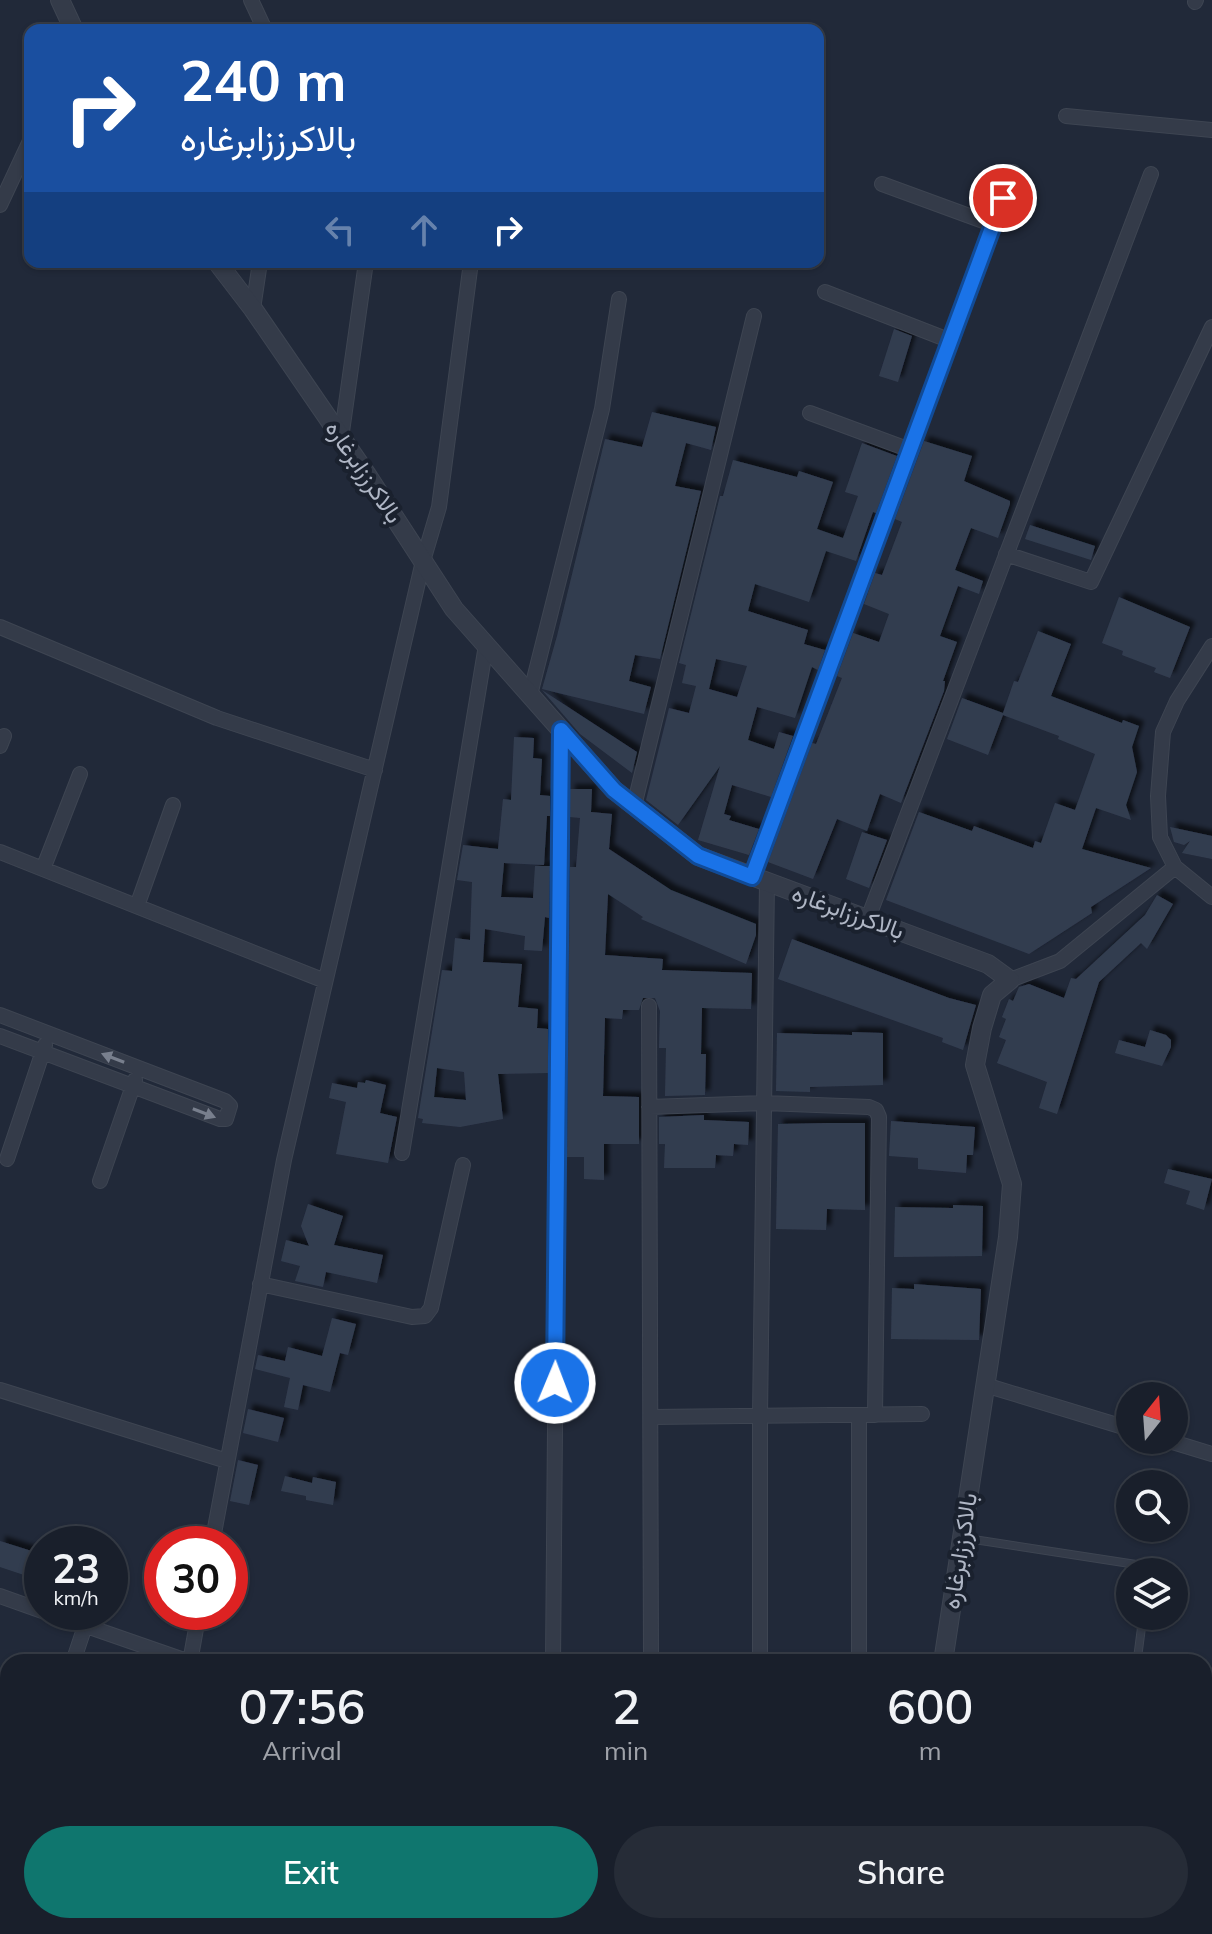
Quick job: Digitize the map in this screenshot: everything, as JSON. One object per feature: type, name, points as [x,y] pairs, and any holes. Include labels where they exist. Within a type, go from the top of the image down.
[{"type":"street","points":[[60,0],[71,24]]},
{"type":"street","points":[[251,0],[262,24]]},
{"type":"street","points":[[1066,116],[1212,130]]},
{"type":"street","points":[[0,205],[24,154]]},
{"type":"street","points":[[760,1654],[764,1103],[759,880],[910,450],[1013,172]]},
{"type":"street","points":[[867,921],[1151,174]]},
{"type":"street","points":[[882,184],[994,225]]},
{"type":"street","name":"بالاکرززابرغاره","points":[[222,268],[253,309],[454,609],[614,790],[698,856],[988,964],[1010,980],[992,995],[975,1065],[1012,1184],[1008,1237],[944,1654]]},
{"type":"street","points":[[253,309],[259,268]]},
{"type":"street","points":[[341,439],[365,268]]},
{"type":"street","points":[[215,1526],[284,1160],[423,561],[439,507],[470,268]]},
{"type":"street","points":[[825,292],[951,341]]},
{"type":"street","points":[[530,695],[602,409],[619,299]]},
{"type":"street","points":[[634,806],[754,316]]},
{"type":"street","points":[[1006,554],[1091,582],[1212,327]]},
{"type":"street","points":[[810,413],[910,450]]},
{"type":"street","points":[[0,627],[217,718],[375,770]]},
{"type":"street","points":[[402,1153],[486,645]]},
{"type":"street","points":[[1212,646],[1177,701],[1163,732],[1158,796],[1160,837],[1175,867],[1212,897]]},
{"type":"street","points":[[553,1654],[561,730]]},
{"type":"street","points":[[43,869],[80,774]]},
{"type":"street","points":[[137,906],[173,805]]},
{"type":"street","points":[[0,852],[325,981]]},
{"type":"street","points":[[1010,980],[1060,961],[1175,867]]},
{"type":"street","points":[[649,1006],[651,1654]]},
{"type":"street","points":[[0,1015],[225,1101],[230,1106],[230,1113],[226,1119],[220,1119],[0,1036]]},
{"type":"street","points":[[7,1159],[49,1034]]},
{"type":"street","points":[[100,1181],[139,1068]]},
{"type":"street","points":[[177,1103],[183,1085]]},
{"type":"street","points":[[649,1107],[764,1103],[869,1107],[876,1110],[879,1117],[875,1415]]},
{"type":"street","points":[[260,1284],[412,1317],[425,1316],[431,1308],[463,1165]]},
{"type":"street","points":[[985,1385],[1116,1425]]},
{"type":"street","points":[[0,1390],[227,1461]]},
{"type":"street","points":[[651,1417],[922,1414]]},
{"type":"street","points":[[859,1415],[859,1654]]},
{"type":"street","points":[[1188,1447],[1212,1454]]},
{"type":"street","points":[[0,1596],[24,1604]]},
{"type":"street","points":[[76,1654],[84,1630]]},
{"type":"street","points":[[97,1630],[167,1654]]},
{"type":"street","points":[[191,1654],[196,1630]]},
{"type":"lane","points":[[962,1538],[1116,1561]]},
{"type":"lane","points":[[1138,1654],[1141,1630]]},
{"type":"building","points":[[894,329],[912,336],[898,382],[879,376]]},
{"type":"building","points":[[652,412],[716,427],[711,450],[686,443],[675,486],[701,491],[660,659],[635,655],[629,681],[651,687],[644,714],[542,689],[605,439],[642,447]]},
{"type":"building","points":[[924,441],[972,456],[964,481],[1010,501],[1010,504],[998,538],[971,528],[955,570],[983,581],[979,594],[958,586],[940,636],[957,642],[943,681],[944,691],[901,803],[880,794],[867,831],[837,819],[813,879],[768,862],[812,743],[816,744],[842,678],[837,676],[853,633],[879,642],[889,614],[864,604],[875,573],[882,575],[902,522],[895,519]]},
{"type":"building","points":[[862,443],[897,456],[856,561],[826,551],[809,602],[755,584],[748,611],[808,630],[804,644],[825,650],[818,670],[812,667],[795,718],[757,707],[748,740],[774,749],[779,732],[793,736],[771,797],[732,785],[724,814],[731,816],[729,820],[759,829],[749,855],[698,840],[720,766],[678,825],[646,800],[669,708],[689,713],[696,686],[682,683],[686,665],[679,663],[720,496],[723,496],[733,460],[797,477],[799,471],[833,482],[817,529],[843,538],[858,496],[845,492]],"holes":[[[716,659],[747,666],[737,697],[709,689]]]},
{"type":"building","points":[[1030,525],[1095,546],[1091,560],[1025,539]]},
{"type":"building","points":[[1119,597],[1190,627],[1170,678],[1154,672],[1156,668],[1122,655],[1123,651],[1102,643]]},
{"type":"building","points":[[1038,631],[1071,644],[1051,696],[1122,723],[1123,720],[1139,726],[1132,747],[1137,772],[1126,805],[1131,820],[1096,808],[1082,849],[1151,868],[1091,907],[1092,913],[1029,954],[886,900],[919,812],[972,831],[974,826],[1033,848],[1035,841],[1041,843],[1055,803],[1075,810],[1095,754],[1058,739],[1059,736],[1003,715],[988,755],[947,739],[962,698],[1003,713],[1014,681],[1018,682]]},
{"type":"building","points":[[542,690],[637,752],[632,773],[580,734]]},
{"type":"building","points":[[514,737],[534,738],[533,758],[542,759],[540,795],[550,796],[544,865],[504,863],[501,897],[533,898],[535,866],[550,866],[549,918],[545,917],[542,951],[524,950],[525,936],[485,929],[483,962],[522,964],[518,1007],[538,1009],[537,1028],[548,1029],[548,1073],[498,1074],[503,1119],[460,1127],[422,1123],[423,1119],[418,1118],[442,970],[452,971],[455,938],[470,940],[472,882],[457,880],[463,845],[498,849],[503,799],[511,800]],"holes":[[[437,1068],[464,1072],[466,1100],[434,1097]]]},
{"type":"building","points":[[570,789],[592,789],[591,812],[612,814],[609,849],[671,890],[756,924],[756,935],[746,964],[641,919],[643,917],[608,894],[605,955],[663,959],[662,970],[752,973],[751,1009],[702,1008],[701,1054],[706,1054],[705,1095],[665,1096],[666,1048],[659,1048],[660,1011],[655,998],[643,998],[639,1010],[623,1010],[622,1019],[605,1018],[603,1096],[639,1097],[639,1144],[604,1144],[604,1180],[584,1179],[584,1157],[567,1157],[570,867],[576,867],[580,818],[570,817]]},
{"type":"building","points":[[1170,827],[1212,836],[1212,859],[1182,853],[1190,841],[1184,845],[1174,842]]},
{"type":"building","points":[[862,832],[887,840],[869,888],[846,879]]},
{"type":"building","points":[[1157,895],[1173,904],[1147,949],[1141,943],[1099,982],[1057,1114],[1039,1108],[1047,1082],[997,1063],[1006,1040],[999,1037],[1009,999],[1013,1001],[1019,987],[1029,984],[1064,998],[1071,978],[1076,979],[1145,915]]},
{"type":"building","points":[[792,939],[949,998],[976,1005],[963,1050],[942,1042],[943,1038],[778,979]]},
{"type":"building","points":[[1150,1030],[1171,1040],[1162,1066],[1115,1053],[1119,1040],[1145,1047]]},
{"type":"building","points":[[852,1032],[883,1033],[883,1085],[810,1087],[810,1092],[776,1091],[777,1033],[852,1035]]},
{"type":"building","points":[[366,1080],[386,1085],[380,1113],[397,1117],[388,1163],[336,1154],[346,1102],[329,1098],[332,1083],[357,1088],[358,1082],[365,1083]]},
{"type":"building","points":[[704,1115],[704,1120],[749,1122],[748,1145],[734,1144],[733,1156],[716,1155],[715,1168],[664,1168],[665,1144],[659,1144],[659,1117]]},
{"type":"building","points":[[891,1121],[975,1127],[973,1155],[967,1155],[966,1173],[918,1169],[918,1158],[889,1156]]},
{"type":"building","points":[[865,1123],[865,1210],[827,1209],[826,1230],[776,1229],[778,1124]]},
{"type":"building","points":[[1168,1169],[1212,1179],[1204,1210],[1186,1204],[1190,1191],[1164,1183]]},
{"type":"building","points":[[308,1204],[343,1216],[334,1245],[383,1255],[377,1283],[326,1272],[323,1287],[295,1281],[300,1266],[281,1261],[286,1240],[309,1246],[301,1226]]},
{"type":"building","points":[[953,1205],[983,1206],[982,1256],[894,1257],[895,1207],[953,1208]]},
{"type":"building","points":[[914,1284],[981,1289],[979,1340],[891,1339],[892,1288],[914,1289]]},
{"type":"building","points":[[332,1318],[356,1324],[348,1355],[340,1353],[330,1392],[303,1385],[298,1410],[284,1407],[290,1378],[255,1369],[258,1355],[285,1361],[288,1347],[322,1356]]},
{"type":"building","points":[[248,1409],[284,1418],[278,1442],[243,1433]]},
{"type":"building","points":[[238,1460],[258,1465],[249,1505],[230,1501]]},
{"type":"building","points":[[285,1476],[312,1483],[313,1477],[336,1482],[333,1505],[281,1491]]},
{"type":"building","points":[[0,1541],[24,1549],[24,1575],[0,1567]]},
{"type":"route","points":[[555,1383],[561,730],[614,790],[698,856],[752,877],[1003,198]]}]
